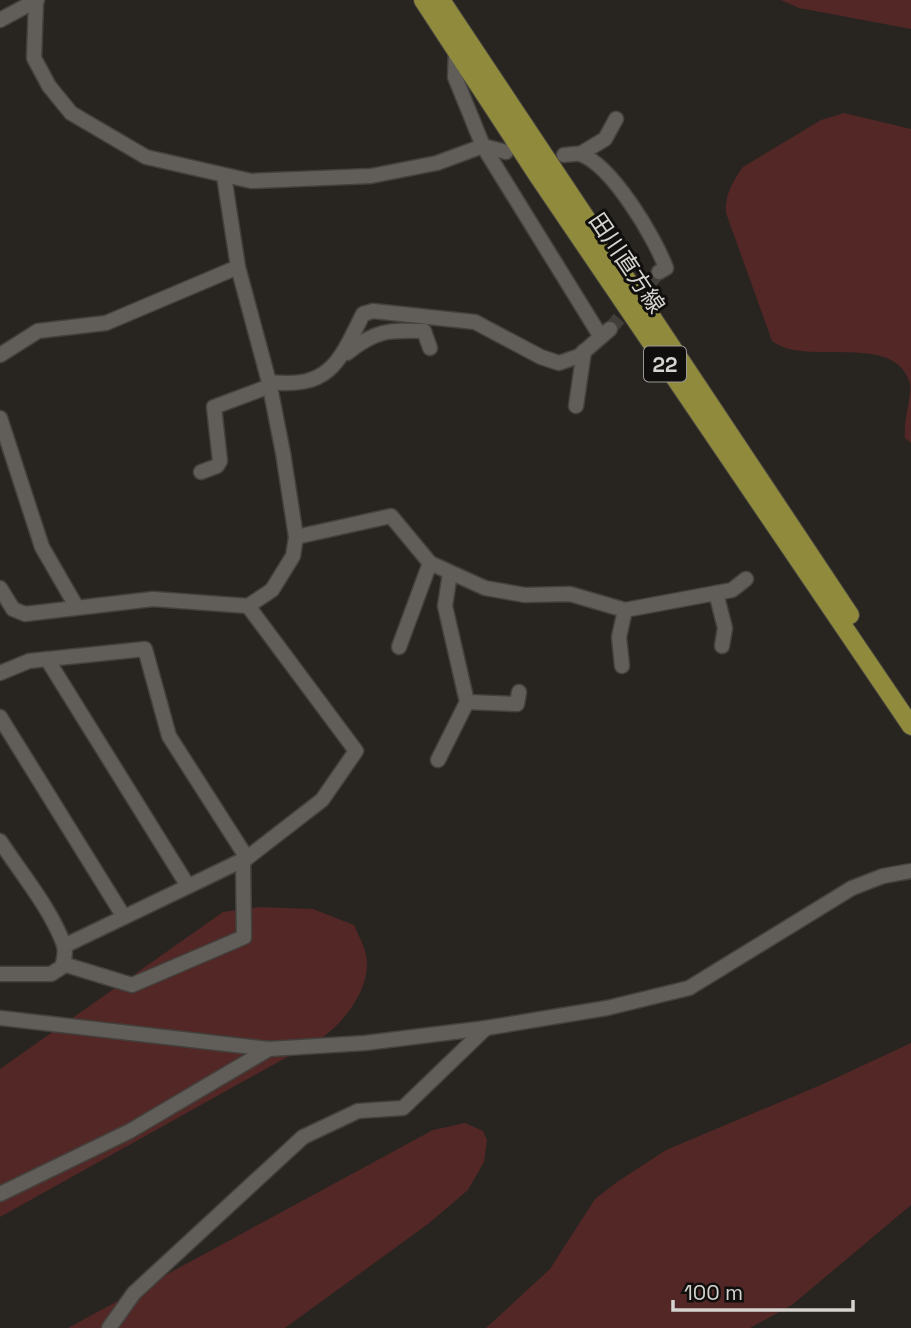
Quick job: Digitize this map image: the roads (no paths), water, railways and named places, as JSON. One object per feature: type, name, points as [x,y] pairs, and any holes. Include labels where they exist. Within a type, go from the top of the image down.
[{"type":"main road","name":"田川直方線","points":[[423,0],[462,44],[563,186],[911,705]]},
{"type":"main road","name":"田川直方線","points":[[441,0],[462,44],[911,726]]},
{"type":"street","points":[[0,20],[36,0]]},
{"type":"street","points":[[36,0],[34,58],[48,86],[71,113],[146,157],[251,181],[371,176],[436,163],[484,146],[506,152]]},
{"type":"street","points":[[343,356],[363,314],[373,310],[475,322],[541,358],[559,362],[584,351],[606,333],[484,146],[454,77],[462,44]]},
{"type":"street","points":[[564,155],[580,154],[606,139],[616,119]]},
{"type":"street","points":[[580,154],[607,174],[654,237],[666,268],[659,272]]},
{"type":"street","points":[[0,588],[13,609],[25,614],[152,599],[248,606],[272,590],[286,569],[296,537],[269,384],[239,267],[224,176]]},
{"type":"street","points":[[0,355],[38,331],[106,323],[239,267]]},
{"type":"street","points":[[201,472],[217,466],[220,461],[214,407],[269,384],[296,385],[327,374],[343,356],[368,337],[386,330],[424,331],[430,348]]},
{"type":"street","points":[[576,407],[584,351]]},
{"type":"street","points":[[0,418],[42,547],[76,606]]},
{"type":"street","points":[[296,537],[391,516],[430,563],[485,588],[524,595],[570,594],[625,610],[732,590],[746,579]]},
{"type":"street","points":[[399,646],[430,563]]},
{"type":"street","points":[[438,760],[467,702],[445,606],[450,573]]},
{"type":"street","points":[[716,593],[725,628],[722,646]]},
{"type":"street","points":[[64,946],[245,859],[321,800],[356,751],[248,606]]},
{"type":"street","points":[[622,666],[619,637],[625,610]]},
{"type":"street","points":[[0,673],[29,661],[145,649],[169,736],[245,859],[244,937],[132,985],[63,964]]},
{"type":"street","points":[[47,659],[188,886]]},
{"type":"street","points":[[467,702],[517,704],[519,692]]},
{"type":"street","points":[[0,717],[124,917]]},
{"type":"street","points":[[0,841],[64,946],[63,964],[51,974],[0,974]]},
{"type":"street","points":[[0,1018],[269,1049],[365,1043],[486,1028],[607,1008],[689,988],[852,888],[883,876],[911,860]]},
{"type":"street","points":[[883,876],[911,871]]},
{"type":"street","points":[[109,1328],[134,1293],[303,1137],[358,1111],[403,1108],[486,1028]]},
{"type":"street","points":[[0,1194],[130,1131],[269,1049]]},
{"type":"tunnel","points":[[610,329],[659,272]]}]
